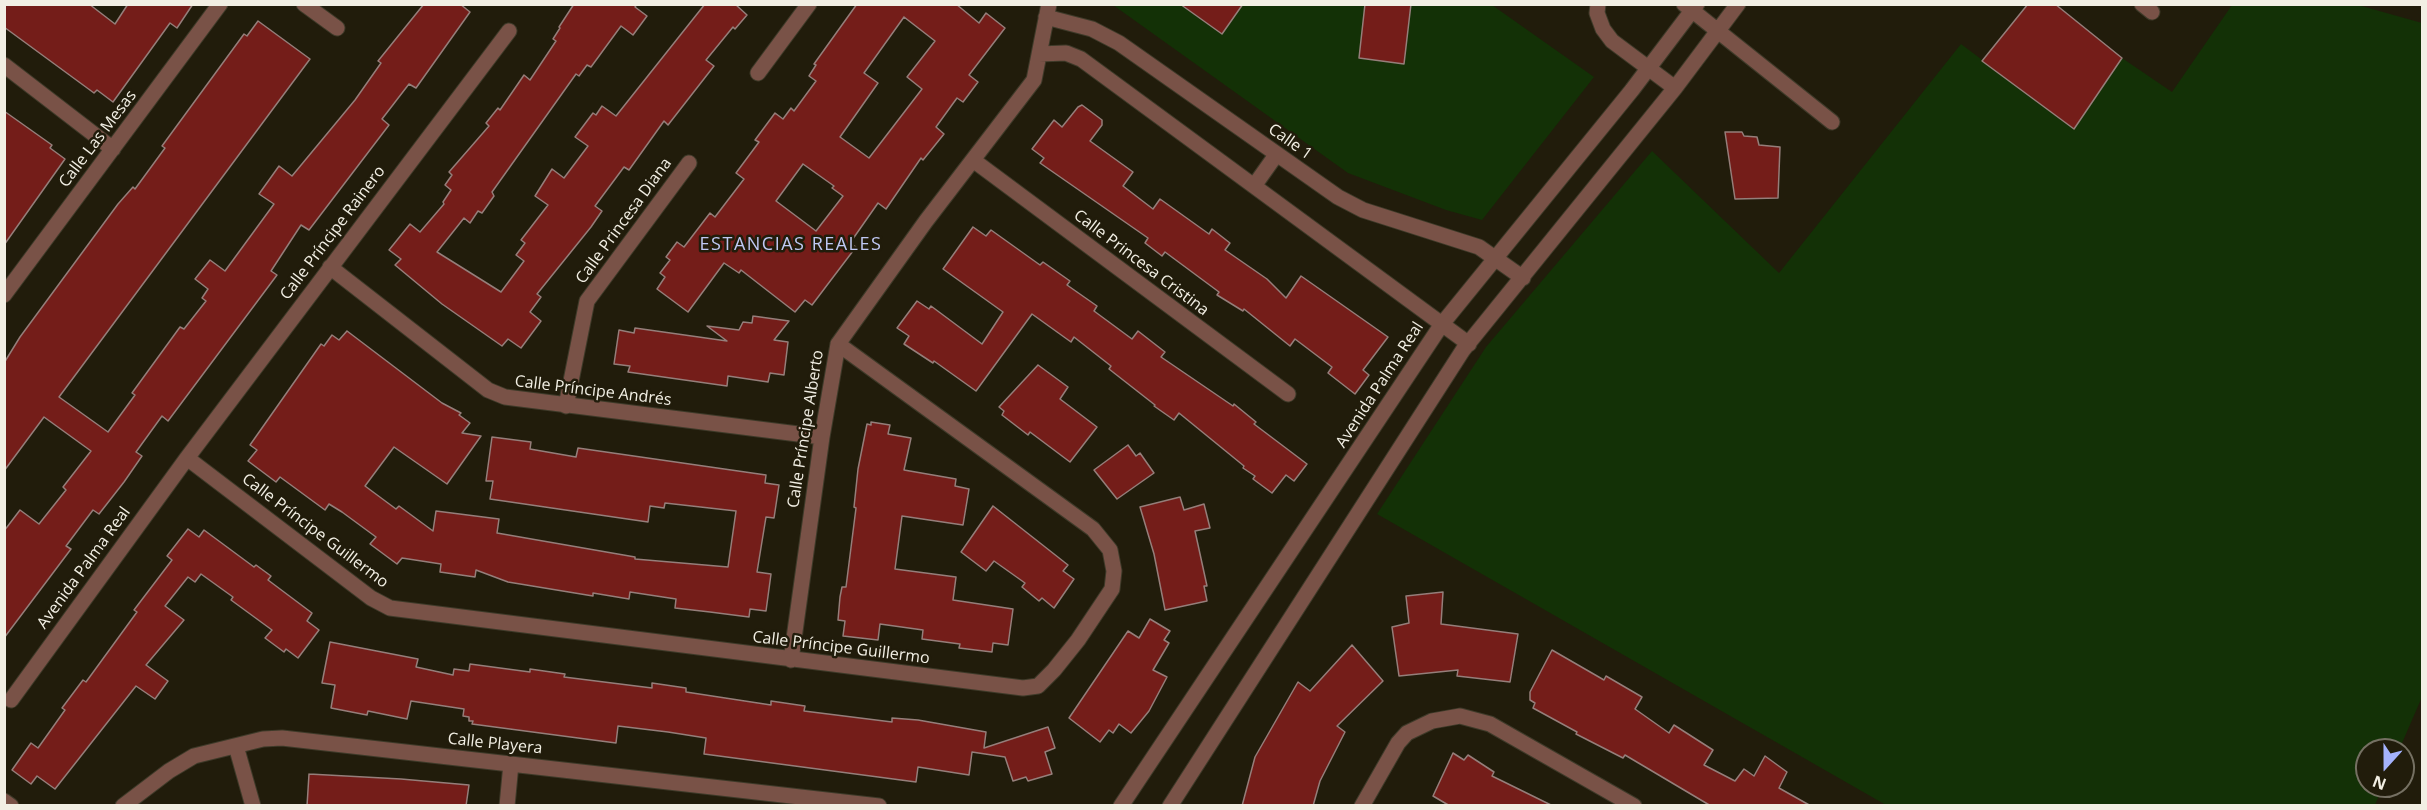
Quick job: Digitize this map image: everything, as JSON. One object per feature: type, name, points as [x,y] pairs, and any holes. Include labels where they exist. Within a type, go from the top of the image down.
[{"type":"street","name":"Calle Las Mesas","points":[[4,295],[220,4]]},
{"type":"street","points":[[304,4],[337,28]]},
{"type":"street","points":[[758,73],[809,4]]},
{"type":"street","points":[[1598,4],[1597,13],[1603,29],[1612,41],[1675,88]]},
{"type":"street","points":[[1170,806],[1469,344],[1675,88],[1738,4]]},
{"type":"street","points":[[1691,7],[1718,32],[1832,122]]},
{"type":"street","name":"Avenida Palma Real","points":[[1121,806],[1442,324],[1648,67],[1691,7]]},
{"type":"street","name":"Calle Príncipe Alberto","points":[[791,660],[822,437],[838,344],[1034,80],[1047,11]]},
{"type":"street","name":"Calle 1","points":[[1047,11],[1092,29],[1119,44],[1276,155],[1363,210],[1479,247],[1523,278]]},
{"type":"street","name":"Calle Príncipe Rainero","points":[[187,458],[509,32]]},
{"type":"street","points":[[1039,54],[1066,52],[1081,59],[1469,344]]},
{"type":"street","points":[[4,65],[113,149]]},
{"type":"street","points":[[1254,186],[1276,155]]},
{"type":"street","name":"Calle Princesa Cristina","points":[[974,160],[1288,394]]},
{"type":"street","name":"Calle Princesa Diana","points":[[566,406],[587,301],[689,163]]},
{"type":"street","name":"Calle Príncipe Andrés","points":[[330,267],[489,390],[505,397],[822,437]]},
{"type":"street","name":"Calle Príncipe Guillermo","points":[[187,458],[371,598],[390,608],[1023,688],[1038,686],[1078,640],[1112,589],[1114,572],[1110,550],[1093,529],[838,344]]},
{"type":"street","name":"Avenida Palma Real","points":[[10,700],[187,458]]},
{"type":"street","points":[[1362,806],[1398,743],[1407,733],[1432,721],[1460,716],[1490,724],[1634,806]]},
{"type":"street","name":"Calle Playera","points":[[123,806],[169,771],[194,756],[263,739],[282,738],[879,806]]},
{"type":"street","points":[[236,746],[253,806]]},
{"type":"street","points":[[507,806],[511,764]]},
{"type":"street","points":[[739,806],[740,790]]},
{"type":"street","points":[[4,801],[11,806]]},
{"type":"green space","points":[[1113,5],[1492,5],[1594,77],[1482,220],[1446,210],[1348,173]]},
{"type":"green space","points":[[2232,5],[2358,5],[2422,23],[2422,697],[2404,738],[2355,738],[2355,798],[2378,798],[2375,805],[1886,805],[1377,514],[1486,347],[1652,151],[1779,273],[1961,44],[2074,129],[2122,58],[2172,92]]},
{"type":"building","points":[[4,4],[89,4],[115,24],[128,4],[193,4],[177,28],[170,23],[113,102],[97,90],[94,93],[4,27]]},
{"type":"building","points":[[424,4],[460,4],[470,12],[416,88],[409,84],[382,119],[389,125],[309,230],[301,225],[271,271],[277,275],[168,421],[162,416],[136,452],[142,456],[124,482],[99,514],[93,510],[66,546],[71,549],[4,638],[4,531],[20,510],[39,524],[66,490],[63,487],[91,451],[44,417],[4,471],[4,363],[20,337],[118,204],[133,187],[135,189],[165,148],[162,146],[244,34],[247,36],[258,21],[310,59],[59,397],[108,432],[135,395],[132,393],[180,327],[184,329],[206,301],[202,298],[208,289],[195,279],[210,260],[225,271],[274,204],[259,194],[279,166],[292,176],[355,100],[381,63],[378,61]]},
{"type":"building","points":[[574,4],[637,4],[635,7],[647,16],[633,35],[621,26],[591,67],[587,65],[579,76],[576,74],[492,192],[494,196],[482,213],[478,211],[470,223],[464,218],[437,252],[501,292],[524,261],[516,255],[525,243],[521,240],[548,205],[535,196],[552,169],[564,178],[588,146],[575,137],[593,113],[596,115],[602,106],[616,116],[705,4],[735,4],[747,15],[735,29],[733,27],[706,60],[714,66],[668,125],[664,121],[629,170],[624,167],[595,206],[602,211],[537,294],[541,297],[530,312],[541,321],[521,348],[508,339],[502,346],[442,304],[395,265],[401,259],[389,250],[410,224],[420,232],[444,204],[451,190],[445,185],[452,175],[449,172],[489,126],[486,123],[498,108],[500,110],[524,75],[530,80],[556,41],[553,39]]},
{"type":"building","points":[[857,4],[956,4],[979,23],[986,13],[1005,28],[969,75],[978,82],[963,102],[957,98],[936,127],[944,134],[923,160],[921,158],[886,209],[878,203],[850,243],[856,247],[812,305],[805,300],[795,312],[741,270],[739,273],[724,263],[688,312],[657,289],[665,277],[660,273],[670,260],[666,257],[677,242],[684,247],[710,213],[715,217],[744,179],[736,173],[759,142],[755,140],[775,113],[783,119],[791,108],[794,111],[816,81],[809,76],[816,65],[814,64]],"holes":[[[904,17],[935,41],[907,77],[922,89],[869,158],[840,137],[878,83],[864,73]],[[803,164],[834,186],[832,188],[843,196],[816,231],[776,201]]]},
{"type":"building","points":[[1180,4],[1243,4],[1222,34]]},
{"type":"building","points":[[1365,4],[1411,4],[1404,64],[1359,58]]},
{"type":"building","points":[[2028,4],[2055,4],[2122,58],[2074,129],[1982,61]]},
{"type":"building","points":[[1082,105],[1102,120],[1102,125],[1090,141],[1133,172],[1123,186],[1153,209],[1160,199],[1209,234],[1212,229],[1230,243],[1225,250],[1267,279],[1286,298],[1301,276],[1388,337],[1363,370],[1369,375],[1355,394],[1328,373],[1332,367],[1295,339],[1290,346],[1244,309],[1243,311],[1217,295],[1219,292],[1165,252],[1162,256],[1145,243],[1148,238],[1040,163],[1044,158],[1032,149],[1054,120],[1062,127]]},
{"type":"building","points":[[4,111],[52,145],[50,148],[65,159],[4,245]]},
{"type":"building","points":[[1725,132],[1742,132],[1744,136],[1757,137],[1759,145],[1780,147],[1778,198],[1735,199]]},
{"type":"building","points":[[973,227],[986,236],[991,230],[1040,265],[1043,262],[1070,281],[1067,285],[1097,306],[1094,311],[1132,339],[1138,331],[1165,352],[1161,357],[1233,406],[1234,404],[1256,422],[1254,424],[1307,464],[1294,481],[1286,475],[1272,493],[1253,479],[1255,476],[1243,468],[1244,466],[1179,413],[1174,420],[1109,369],[1111,366],[1074,337],[1071,342],[1032,314],[976,391],[934,361],[933,363],[904,344],[909,336],[897,328],[917,301],[929,309],[931,306],[982,344],[1003,312],[943,269]]},
{"type":"building","points":[[753,316],[789,321],[774,340],[788,342],[784,375],[770,373],[768,382],[728,376],[727,386],[628,372],[630,366],[614,364],[619,330],[634,333],[635,328],[727,341],[707,326],[739,330],[743,322],[752,323]]},
{"type":"building","points":[[347,331],[442,403],[461,413],[459,415],[470,423],[462,433],[481,436],[447,484],[394,447],[365,486],[396,509],[399,506],[433,531],[436,511],[499,519],[497,533],[635,557],[635,559],[728,567],[736,511],[665,503],[664,508],[650,506],[648,522],[490,499],[493,481],[486,481],[492,437],[531,442],[530,449],[576,457],[578,448],[766,475],[765,483],[779,485],[774,518],[766,517],[757,572],[771,574],[766,611],[750,609],[749,617],[675,608],[676,599],[630,592],[629,599],[593,593],[593,596],[508,582],[476,570],[475,577],[440,572],[441,564],[402,558],[397,564],[370,544],[376,537],[342,512],[329,504],[325,510],[280,477],[276,482],[248,461],[257,450],[250,445],[321,344],[324,346],[332,335],[339,340]]},
{"type":"building","points":[[1038,365],[1068,387],[1060,399],[1097,427],[1070,462],[1030,432],[1028,435],[1002,415],[1004,411],[999,407]]},
{"type":"building","points":[[871,422],[890,425],[888,434],[911,438],[904,470],[956,479],[955,486],[969,489],[963,525],[902,516],[895,569],[956,577],[953,600],[1013,609],[1008,645],[993,643],[992,652],[959,648],[960,644],[922,639],[923,630],[880,624],[878,640],[843,636],[845,621],[838,620],[840,597],[842,587],[846,587],[856,508],[854,507],[858,469],[867,424],[871,425]]},
{"type":"building","points":[[1128,445],[1136,456],[1140,453],[1154,473],[1117,499],[1094,470]]},
{"type":"building","points":[[1180,497],[1184,510],[1204,504],[1210,528],[1195,531],[1207,586],[1204,586],[1207,601],[1165,610],[1154,554],[1140,507]]},
{"type":"building","points":[[993,506],[1068,565],[1063,571],[1074,579],[1054,608],[1042,598],[1039,601],[1022,587],[1025,583],[994,561],[986,571],[961,552]]},
{"type":"building","points":[[188,529],[199,537],[204,530],[254,567],[256,565],[271,576],[268,580],[312,613],[307,621],[319,630],[298,658],[286,649],[284,652],[265,638],[272,630],[231,600],[233,597],[201,574],[195,582],[188,577],[165,606],[184,620],[146,665],[168,681],[155,699],[136,686],[55,789],[37,776],[31,784],[12,770],[31,743],[38,748],[65,710],[62,708],[83,680],[86,682],[137,612],[134,610],[172,560],[167,556]]},
{"type":"building","points":[[1443,592],[1441,624],[1518,634],[1510,682],[1457,676],[1458,670],[1399,676],[1392,627],[1409,623],[1406,596]]},
{"type":"building","points":[[1150,619],[1170,631],[1164,640],[1169,643],[1153,670],[1167,677],[1149,711],[1131,733],[1119,724],[1113,733],[1109,730],[1100,742],[1069,718],[1128,631],[1139,638]]},
{"type":"building","points":[[330,642],[418,659],[416,667],[453,675],[454,669],[469,671],[470,664],[530,672],[530,669],[565,674],[564,677],[652,688],[652,683],[686,688],[686,692],[771,705],[771,701],[805,706],[804,711],[892,722],[892,718],[918,720],[986,732],[984,748],[1048,727],[1055,748],[1045,752],[1052,774],[1028,781],[1026,777],[1013,781],[1005,757],[972,752],[969,775],[918,767],[916,782],[704,754],[706,738],[668,732],[618,726],[616,743],[472,724],[473,721],[469,721],[469,717],[463,716],[464,709],[411,701],[407,719],[368,711],[367,715],[331,708],[335,685],[322,683]]},
{"type":"building","points":[[1352,645],[1383,681],[1337,726],[1345,732],[1320,781],[1313,806],[1242,806],[1255,757],[1298,682],[1310,691]]},
{"type":"building","points":[[1552,650],[1604,680],[1606,676],[1642,697],[1635,709],[1669,733],[1674,725],[1713,750],[1704,765],[1735,781],[1744,769],[1754,776],[1765,756],[1787,772],[1779,788],[1811,806],[1711,806],[1625,755],[1623,758],[1576,734],[1577,732],[1533,708],[1535,703],[1530,700],[1530,692]]},
{"type":"building","points":[[1453,753],[1464,760],[1468,755],[1494,772],[1492,776],[1553,806],[1450,806],[1433,796]]},
{"type":"building","points":[[309,774],[469,785],[466,806],[307,806]]},
{"type":"district","name":"ESTANCIAS REALES","points":[[791,245]]}]
